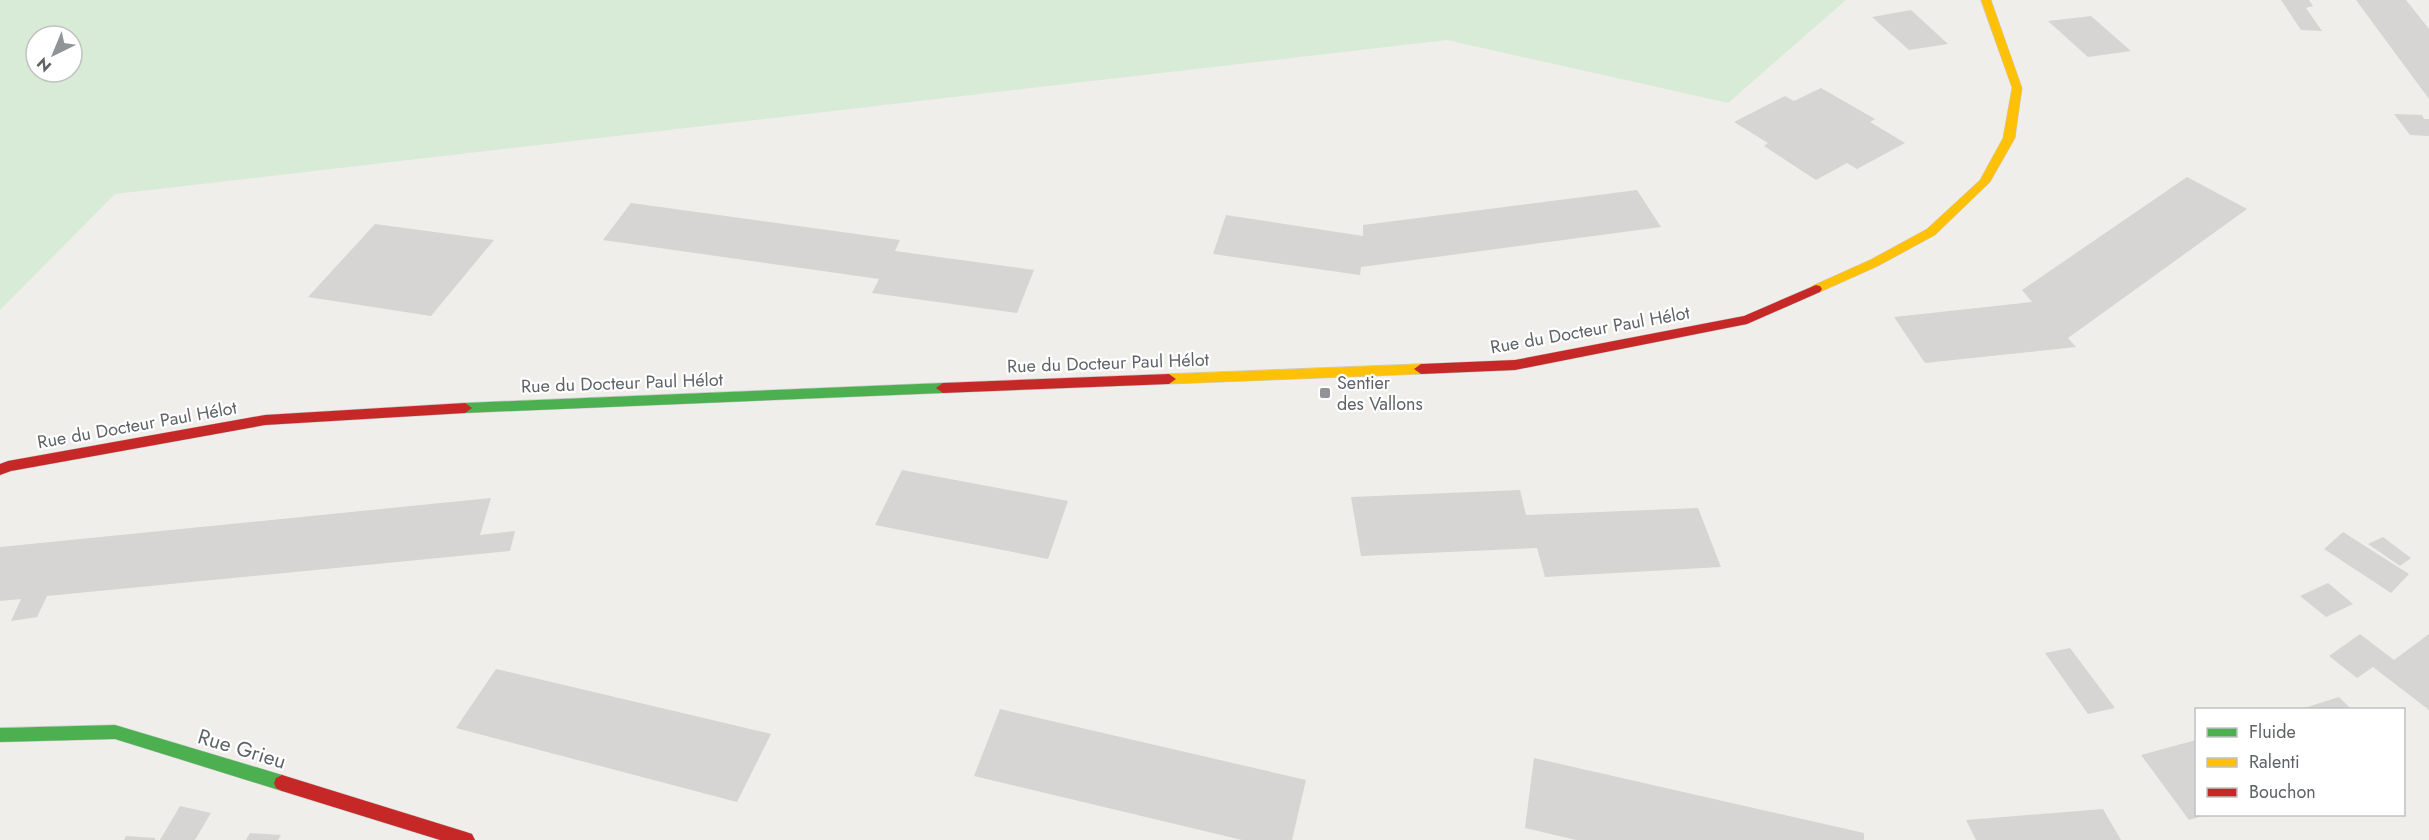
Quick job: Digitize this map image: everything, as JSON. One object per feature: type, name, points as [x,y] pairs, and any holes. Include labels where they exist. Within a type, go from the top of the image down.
[{"type":"street","name":"Rue du Docteur Paul Hélot","points":[[0,470],[8,466],[265,420],[561,403],[1515,364],[1747,320],[1874,263],[1931,232],[1984,182],[2009,138],[2017,88],[1986,0]]},
{"type":"street","name":"Rue Grieu","points":[[0,735],[115,732],[466,840]]},
{"type":"green space","points":[[0,0],[1846,0],[1728,103],[1447,40],[115,194],[0,310]]},
{"type":"building","points":[[2281,0],[2309,0],[2313,6],[2306,8],[2322,31],[2301,30]]},
{"type":"building","points":[[2356,0],[2406,0],[2429,29],[2429,99]]},
{"type":"building","points":[[1911,10],[1948,44],[1909,50],[1872,17]]},
{"type":"building","points":[[2091,16],[2131,51],[2088,57],[2048,21]]},
{"type":"building","points":[[1821,88],[1875,119],[1870,122],[1905,143],[1857,169],[1847,163],[1816,180],[1764,146],[1768,143],[1734,122],[1785,96],[1794,101]]},
{"type":"building","points":[[2394,114],[2422,115],[2424,119],[2429,119],[2429,136],[2410,135]]},
{"type":"building","points":[[2187,177],[2247,209],[2068,338],[2076,347],[1925,363],[1894,317],[2032,302],[2022,290]]},
{"type":"building","points":[[1637,190],[1661,227],[1361,267],[1360,275],[1213,254],[1226,215],[1363,236],[1363,225]]},
{"type":"building","points":[[631,203],[900,240],[895,251],[1034,270],[1017,313],[872,293],[879,279],[603,240]]},
{"type":"building","points":[[375,224],[494,240],[431,316],[308,297]]},
{"type":"building","points":[[902,470],[1068,501],[1048,559],[875,525]]},
{"type":"building","points":[[1520,490],[1526,515],[1698,508],[1721,567],[1545,577],[1537,548],[1361,556],[1351,497]]},
{"type":"building","points":[[491,498],[480,535],[515,531],[510,551],[47,596],[37,617],[11,621],[21,599],[0,601],[0,547]]},
{"type":"building","points":[[2343,532],[2409,574],[2391,593],[2324,549]]},
{"type":"building","points":[[2383,537],[2411,558],[2400,566],[2368,544]]},
{"type":"building","points":[[2328,583],[2353,604],[2326,617],[2300,596]]},
{"type":"building","points":[[2360,634],[2394,660],[2429,634],[2429,710],[2373,667],[2357,678],[2329,656]]},
{"type":"building","points":[[2070,648],[2115,708],[2088,714],[2045,653]]},
{"type":"building","points":[[496,669],[771,734],[737,802],[456,728]]},
{"type":"building","points":[[2339,697],[2350,708],[2304,708]]},
{"type":"building","points":[[1000,709],[1306,780],[1292,840],[1242,840],[974,776]]},
{"type":"building","points":[[2195,740],[2195,816],[2202,816],[2189,820],[2141,755]]},
{"type":"building","points":[[1534,758],[1864,833],[1864,840],[1576,840],[1525,828]]},
{"type":"building","points":[[180,806],[211,813],[195,840],[160,840]]},
{"type":"building","points":[[2103,809],[2121,840],[1976,840],[1966,820]]},
{"type":"building","points":[[250,833],[281,835],[278,840],[246,840]]},
{"type":"building","points":[[126,836],[155,838],[155,840],[124,840]]},
{"type":"traffic: fast","points":[[465,408],[943,388]]},
{"type":"traffic: fast","points":[[0,735],[115,732],[282,783]]},
{"type":"traffic: slow","points":[[1816,289],[1874,263],[1931,232],[1984,182],[2009,138],[2017,88],[1986,0]]},
{"type":"traffic: slow","points":[[1169,379],[1421,369]]},
{"type":"traffic: jam","points":[[1421,369],[1515,365],[1747,320],[1816,289]]},
{"type":"traffic: jam","points":[[943,388],[1169,379]]},
{"type":"traffic: jam","points":[[0,470],[8,466],[265,420],[465,408]]},
{"type":"traffic: jam","points":[[282,783],[466,840]]},
{"type":"place","name":"Sentier des Vallons","points":[[1325,393]]}]
